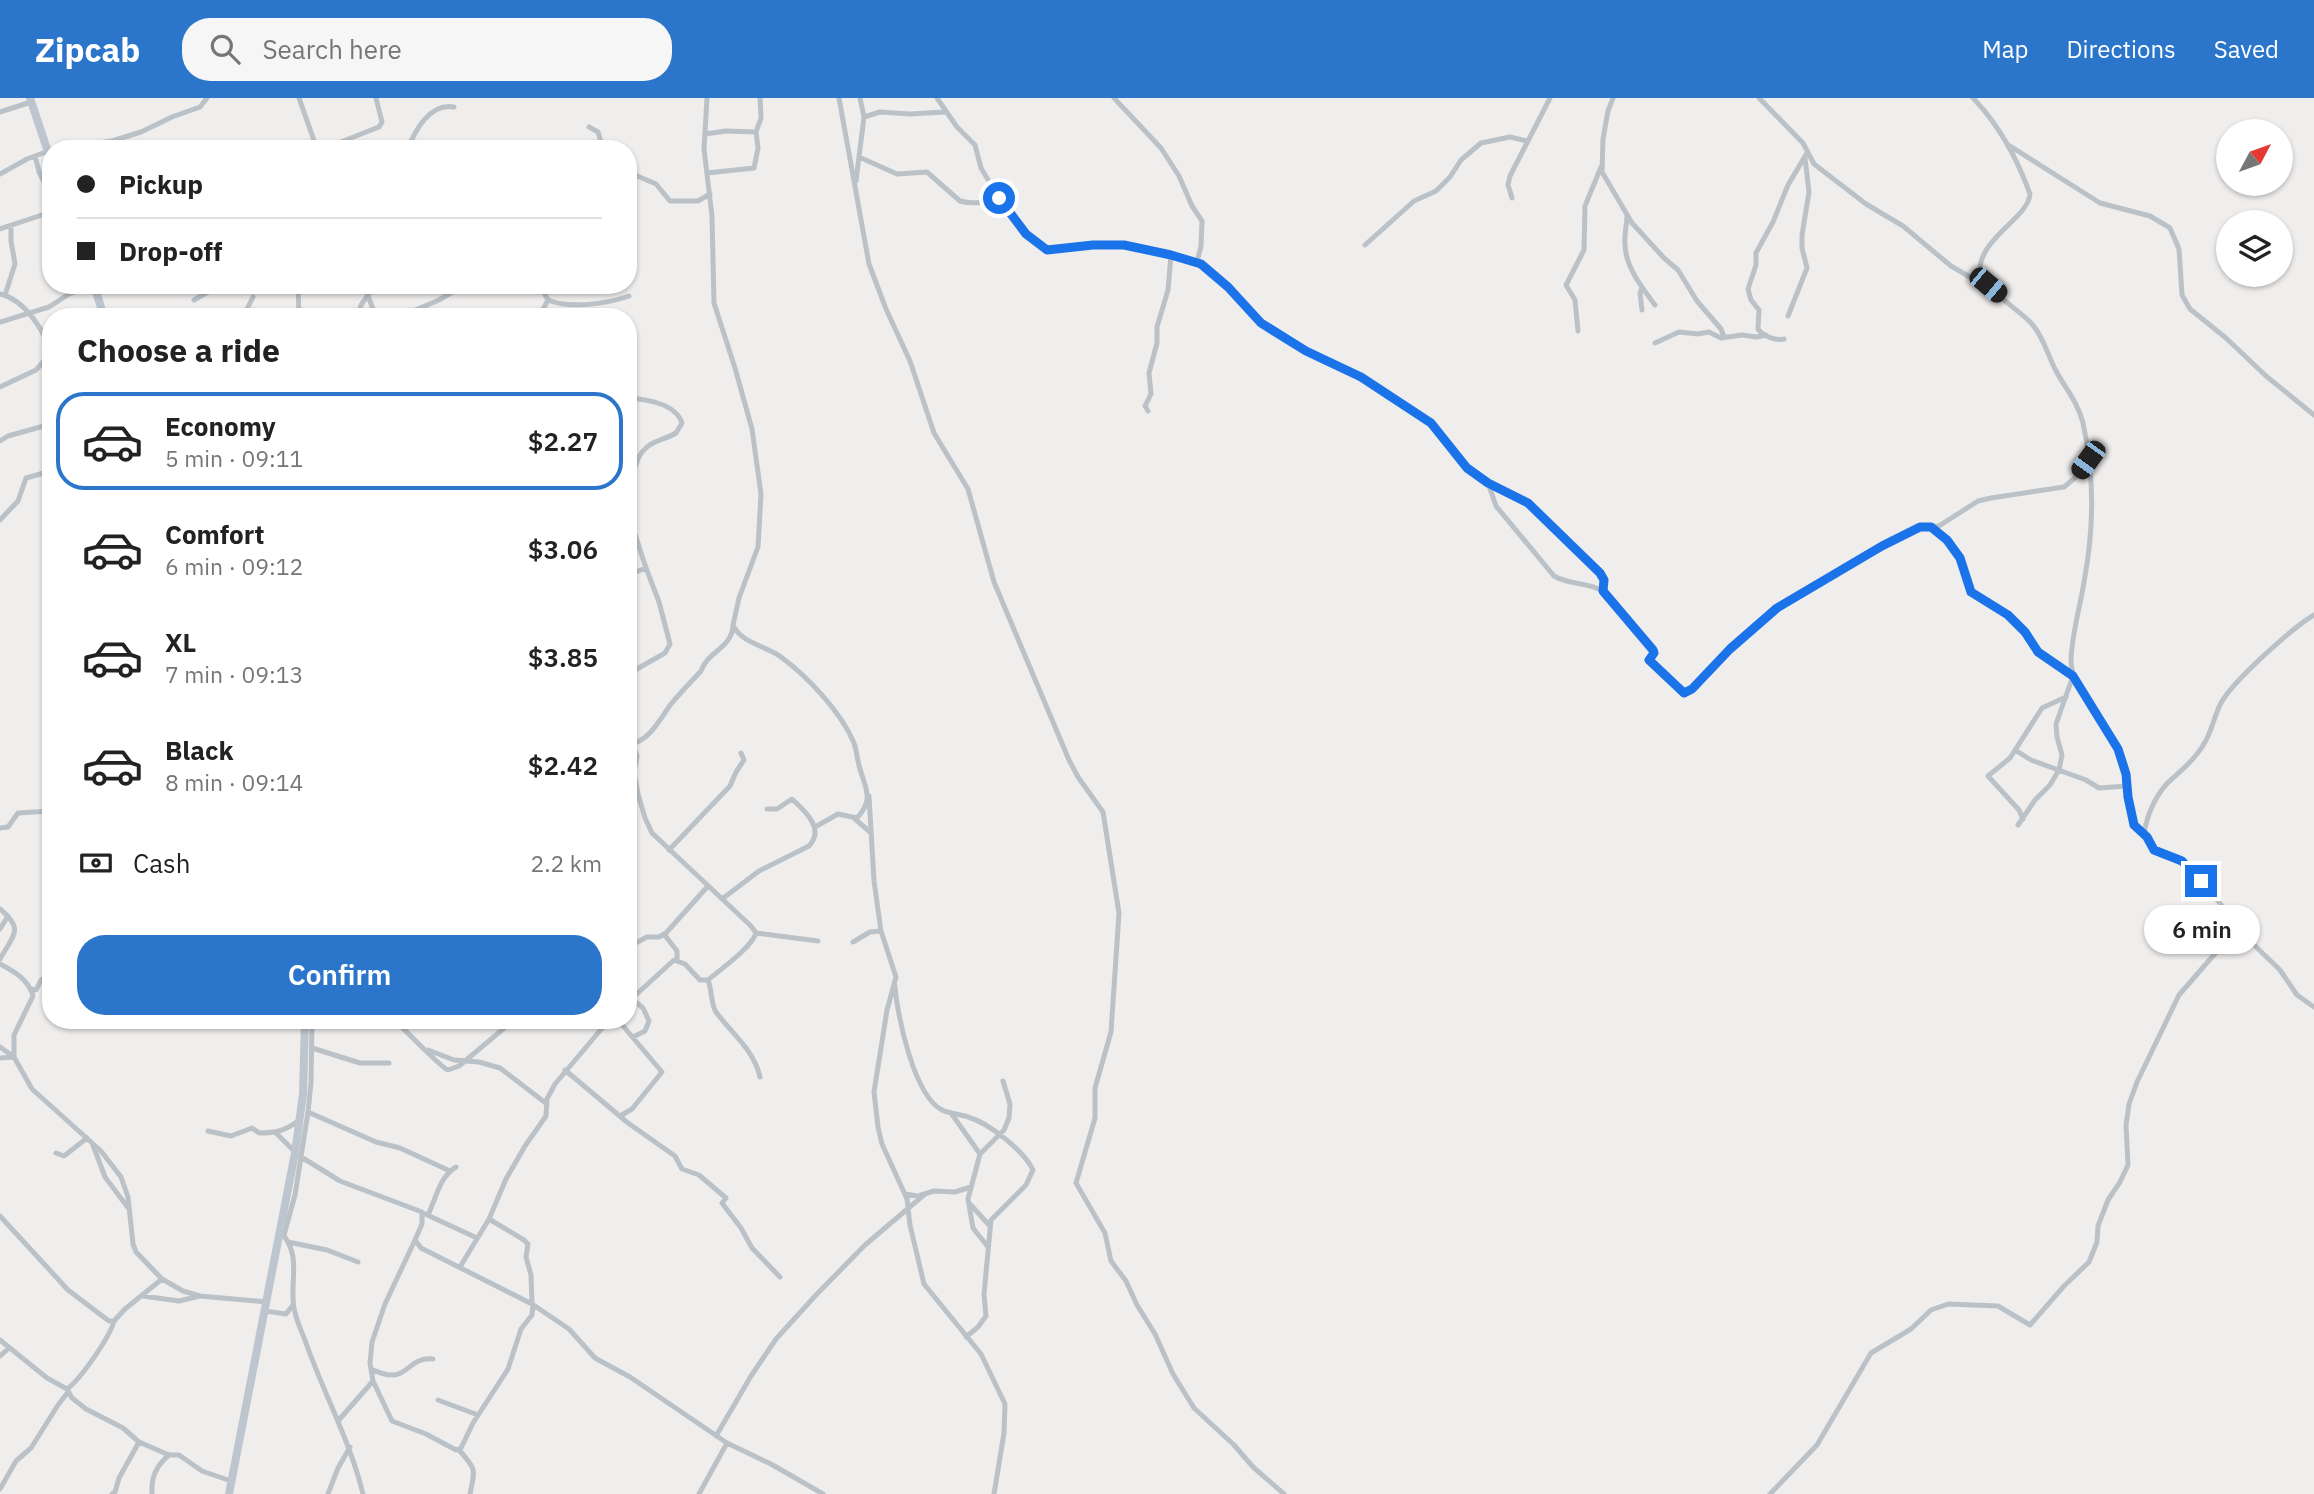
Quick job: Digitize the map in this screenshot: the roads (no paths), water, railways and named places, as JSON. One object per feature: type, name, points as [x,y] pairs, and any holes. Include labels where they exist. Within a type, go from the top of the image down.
[{"type":"main road","points":[[30,100],[45,140]]},
{"type":"main road","points":[[232,1494],[231,1481],[298,1155],[305,1029]]},
{"type":"street","points":[[115,140],[200,107],[207,98]]},
{"type":"street","points":[[299,98],[314,140]]},
{"type":"street","points":[[346,140],[379,127],[382,122],[376,98]]},
{"type":"street","points":[[637,742],[654,728],[704,664],[731,637],[739,598],[758,547],[760,534],[761,494],[752,429],[736,368],[714,303],[715,268],[705,134],[707,98]]},
{"type":"street","points":[[707,173],[754,168],[758,148],[756,132],[761,118],[760,98]]},
{"type":"street","points":[[839,98],[869,264],[910,361],[934,433],[968,489],[994,582],[1069,760],[1078,778],[1103,811],[1119,913],[1113,1014],[1105,1058],[1095,1088],[1095,1118],[1076,1183],[1105,1233],[1111,1261],[1126,1281],[1173,1374],[1194,1408],[1234,1445],[1252,1467],[1284,1494]]},
{"type":"street","points":[[854,186],[864,117],[860,98]]},
{"type":"street","points":[[937,98],[945,112],[975,145],[981,168],[999,198],[1026,234],[1047,250],[1124,245],[1197,262],[1228,287],[1261,323],[1276,334],[1361,377],[1431,423],[1461,463],[1488,483],[1518,497],[1536,510],[1600,573],[1604,580],[1603,591]]},
{"type":"street","points":[[1114,98],[1161,148],[1202,221],[1197,262]]},
{"type":"street","points":[[1512,198],[1509,181],[1550,98]]},
{"type":"street","points":[[1578,331],[1575,300],[1566,285],[1584,250],[1585,206],[1601,167],[1608,111],[1614,98]]},
{"type":"street","points":[[1759,98],[1803,143],[1806,156],[1809,192],[1802,248],[1807,268],[1788,316]]},
{"type":"street","points":[[1973,98],[2010,146],[2031,198],[1985,253],[1980,266],[1984,281]]},
{"type":"street","points":[[0,112],[30,100]]},
{"type":"street","points":[[413,140],[429,115],[439,108],[454,107]]},
{"type":"street","points":[[864,117],[880,112],[945,112]]},
{"type":"street","points":[[589,127],[598,132],[600,140]]},
{"type":"street","points":[[705,134],[726,131],[756,132]]},
{"type":"street","points":[[1365,245],[1414,201],[1436,191],[1450,177],[1461,160],[1481,143],[1510,137],[1527,141]]},
{"type":"street","points":[[2010,146],[2100,203],[2150,216],[2170,228],[2179,249],[2182,295],[2190,309],[2314,415]]},
{"type":"street","points":[[0,174],[42,153]]},
{"type":"street","points":[[35,156],[42,176]]},
{"type":"street","points":[[1806,156],[1878,213],[1903,226],[1951,266],[1970,277],[1984,281],[2022,314],[2041,337],[2058,375],[2077,406],[2083,424],[2093,519],[2072,649],[2073,676],[2056,730],[2062,755],[2059,770],[2050,785],[2035,800],[2018,825]]},
{"type":"street","points":[[1784,339],[1775,339],[1758,329],[1759,310],[1748,289],[1756,265],[1756,253],[1773,222],[1788,185],[1806,156]]},
{"type":"street","points":[[859,157],[891,173],[927,172],[960,201],[979,203],[999,198]]},
{"type":"street","points":[[1601,167],[1638,230],[1685,278],[1697,301],[1717,324],[1724,337]]},
{"type":"street","points":[[637,176],[656,184],[670,201],[698,201],[710,194]]},
{"type":"street","points":[[1627,212],[1625,247],[1628,260],[1642,288],[1655,305]]},
{"type":"street","points":[[0,229],[42,215]]},
{"type":"street","points":[[11,226],[15,264],[3,294],[30,314],[42,331]]},
{"type":"street","points":[[1148,411],[1145,406],[1152,394],[1149,373],[1157,343],[1157,327],[1168,290],[1171,255]]},
{"type":"street","points":[[1642,288],[1642,310]]},
{"type":"street","points":[[45,308],[70,294]]},
{"type":"street","points":[[194,300],[204,294]]},
{"type":"street","points":[[362,308],[367,294]]},
{"type":"street","points":[[367,294],[372,308]]},
{"type":"street","points":[[420,308],[449,294]]},
{"type":"street","points":[[545,294],[548,300],[558,304],[600,303],[629,296]]},
{"type":"street","points":[[248,308],[253,297]]},
{"type":"street","points":[[544,308],[548,300]]},
{"type":"street","points":[[0,322],[42,309]]},
{"type":"street","points":[[1655,343],[1679,332],[1709,332],[1724,337],[1766,335]]},
{"type":"street","points":[[0,387],[36,370],[42,363]]},
{"type":"street","points":[[637,399],[674,410],[682,423],[672,436],[659,439],[649,446],[637,463]]},
{"type":"street","points":[[0,441],[8,436],[42,427]]},
{"type":"street","points":[[1488,483],[1496,506],[1554,576],[1603,591],[1653,650],[1649,660],[1685,694],[1754,626],[1777,608],[1882,546],[1920,527],[1946,522],[1972,505],[1991,498],[2064,487],[2077,476],[2088,460]]},
{"type":"street","points":[[0,520],[18,500],[26,478],[42,474]]},
{"type":"street","points":[[1946,522],[1947,540]]},
{"type":"street","points":[[1931,527],[1947,540],[1962,564],[1971,592],[2008,615],[2025,632],[2038,652],[2073,676],[2118,749],[2123,761],[2134,825],[2138,831],[2144,834],[2156,851],[2182,861],[2261,953],[2280,970],[2297,995],[2314,1007]]},
{"type":"street","points":[[637,540],[659,602],[670,644],[665,653],[637,669]]},
{"type":"street","points":[[637,572],[646,568]]},
{"type":"street","points":[[2144,834],[2149,813],[2166,784],[2191,762],[2202,748],[2224,700],[2293,630],[2314,615]]},
{"type":"street","points":[[733,625],[739,635],[780,656],[792,666],[838,714],[854,743],[869,796],[874,881],[881,931],[895,977],[905,1041],[912,1064],[928,1097],[942,1110],[975,1120],[998,1135],[1022,1153],[1033,1170],[1026,1185],[995,1215],[989,1225]]},
{"type":"street","points":[[2023,819],[2019,810],[1988,778],[2010,758],[2042,708],[2066,696]]},
{"type":"street","points":[[2015,750],[2031,760],[2086,780],[2099,788],[2127,786]]},
{"type":"street","points":[[669,850],[730,786],[744,760],[741,752]]},
{"type":"street","points":[[637,793],[652,833],[756,933],[818,941]]},
{"type":"street","points":[[855,819],[864,809],[869,796]]},
{"type":"street","points":[[722,899],[759,871],[809,846],[816,836],[815,827],[792,799],[777,809],[767,809]]},
{"type":"street","points":[[0,828],[8,827],[18,813],[42,812]]},
{"type":"street","points":[[815,827],[838,814],[855,819],[870,832]]},
{"type":"street","points":[[637,942],[647,937],[664,934],[708,886]]},
{"type":"street","points":[[0,909],[13,920],[15,927],[0,962],[20,975],[31,989],[33,998],[14,1035],[14,1057]]},
{"type":"street","points":[[0,929],[8,916]]},
{"type":"street","points":[[1770,1494],[1817,1445],[1850,1391],[1863,1363],[1879,1347],[1911,1329],[1931,1310],[1948,1304],[1998,1306],[2031,1325],[2064,1286],[2089,1262],[2108,1200],[2128,1165],[2126,1125],[2129,1104],[2137,1082],[2179,995],[2239,926]]},
{"type":"street","points":[[853,942],[870,932],[881,931]]},
{"type":"street","points":[[677,959],[700,980],[708,980],[747,946],[756,933]]},
{"type":"street","points":[[664,934],[677,951],[677,959]]},
{"type":"street","points":[[637,994],[677,959]]},
{"type":"street","points":[[31,989],[36,990],[42,979]]},
{"type":"street","points":[[708,980],[714,1009],[755,1059],[760,1077]]},
{"type":"street","points":[[895,986],[887,1010],[874,1092],[882,1144],[905,1194],[924,1284],[985,1359],[1005,1404],[1004,1433],[994,1494]]},
{"type":"street","points":[[633,1037],[645,1031],[649,1021],[643,1008],[637,1004]]},
{"type":"street","points":[[298,1155],[308,1112],[312,1029]]},
{"type":"street","points":[[404,1029],[445,1070],[456,1068],[503,1029]]},
{"type":"street","points":[[460,1267],[525,1146],[547,1116],[549,1096],[565,1070],[602,1029]]},
{"type":"street","points":[[620,1116],[632,1109],[662,1073],[626,1029]]},
{"type":"street","points":[[0,1047],[14,1057],[32,1089],[89,1140],[124,1182],[134,1248],[162,1279],[183,1291],[200,1296],[266,1307],[300,1327]]},
{"type":"street","points":[[312,1048],[360,1063],[389,1063]]},
{"type":"street","points":[[425,1048],[442,1056],[500,1069],[547,1104]]},
{"type":"street","points":[[0,1058],[14,1057]]},
{"type":"street","points":[[565,1070],[620,1116],[675,1156],[682,1169],[699,1175],[723,1195],[726,1198],[722,1203],[752,1248],[780,1277]]},
{"type":"street","points":[[988,1247],[973,1228],[969,1202],[980,1154],[1007,1124],[1010,1111],[1003,1081]]},
{"type":"street","points":[[308,1112],[450,1171]]},
{"type":"street","points":[[951,1113],[980,1154]]},
{"type":"street","points":[[208,1131],[231,1136],[252,1128],[259,1133],[276,1133],[288,1129],[300,1120]]},
{"type":"street","points":[[276,1133],[298,1155],[340,1181],[425,1214],[477,1238]]},
{"type":"street","points":[[57,1153],[64,1156],[89,1140]]},
{"type":"street","points":[[89,1140],[105,1177],[130,1210]]},
{"type":"street","points":[[456,1167],[450,1171],[425,1214],[374,1333],[370,1357],[373,1381],[392,1421],[459,1450],[474,1470],[470,1494]]},
{"type":"street","points":[[905,1194],[913,1196],[934,1191],[955,1192],[971,1187]]},
{"type":"street","points":[[716,1436],[776,1339],[840,1270],[925,1194]]},
{"type":"street","points":[[966,1337],[986,1316],[984,1294],[990,1235],[989,1225],[969,1202]]},
{"type":"street","points":[[0,1216],[68,1290],[104,1318],[114,1321]]},
{"type":"street","points":[[459,1450],[508,1368],[521,1329],[532,1315],[527,1242],[488,1219]]},
{"type":"street","points":[[282,1233],[288,1242],[295,1268],[293,1305],[314,1367],[350,1447],[363,1494]]},
{"type":"street","points":[[415,1240],[421,1248],[533,1304],[569,1329],[595,1358],[630,1377],[727,1443],[771,1464],[813,1492],[823,1494]]},
{"type":"street","points":[[288,1242],[327,1250],[358,1262]]},
{"type":"street","points":[[0,1489],[16,1461],[31,1448],[58,1405],[102,1345],[114,1321],[162,1279]]},
{"type":"street","points":[[517,1295],[532,1291]]},
{"type":"street","points":[[143,1296],[179,1301],[200,1296]]},
{"type":"street","points":[[281,1315],[286,1314],[293,1305]]},
{"type":"street","points":[[0,1340],[47,1378],[68,1391],[86,1409],[123,1428],[139,1442],[169,1455],[179,1455],[202,1471],[231,1481]]},
{"type":"street","points":[[0,1356],[9,1348]]},
{"type":"street","points":[[371,1369],[384,1376],[397,1376],[420,1360],[433,1359]]},
{"type":"street","points":[[338,1421],[373,1381]]},
{"type":"street","points":[[438,1400],[478,1415]]},
{"type":"street","points":[[112,1494],[139,1442]]},
{"type":"street","points":[[699,1494],[727,1443]]},
{"type":"street","points":[[328,1494],[350,1447]]},
{"type":"street","points":[[152,1494],[151,1484],[156,1470],[169,1455]]}]
